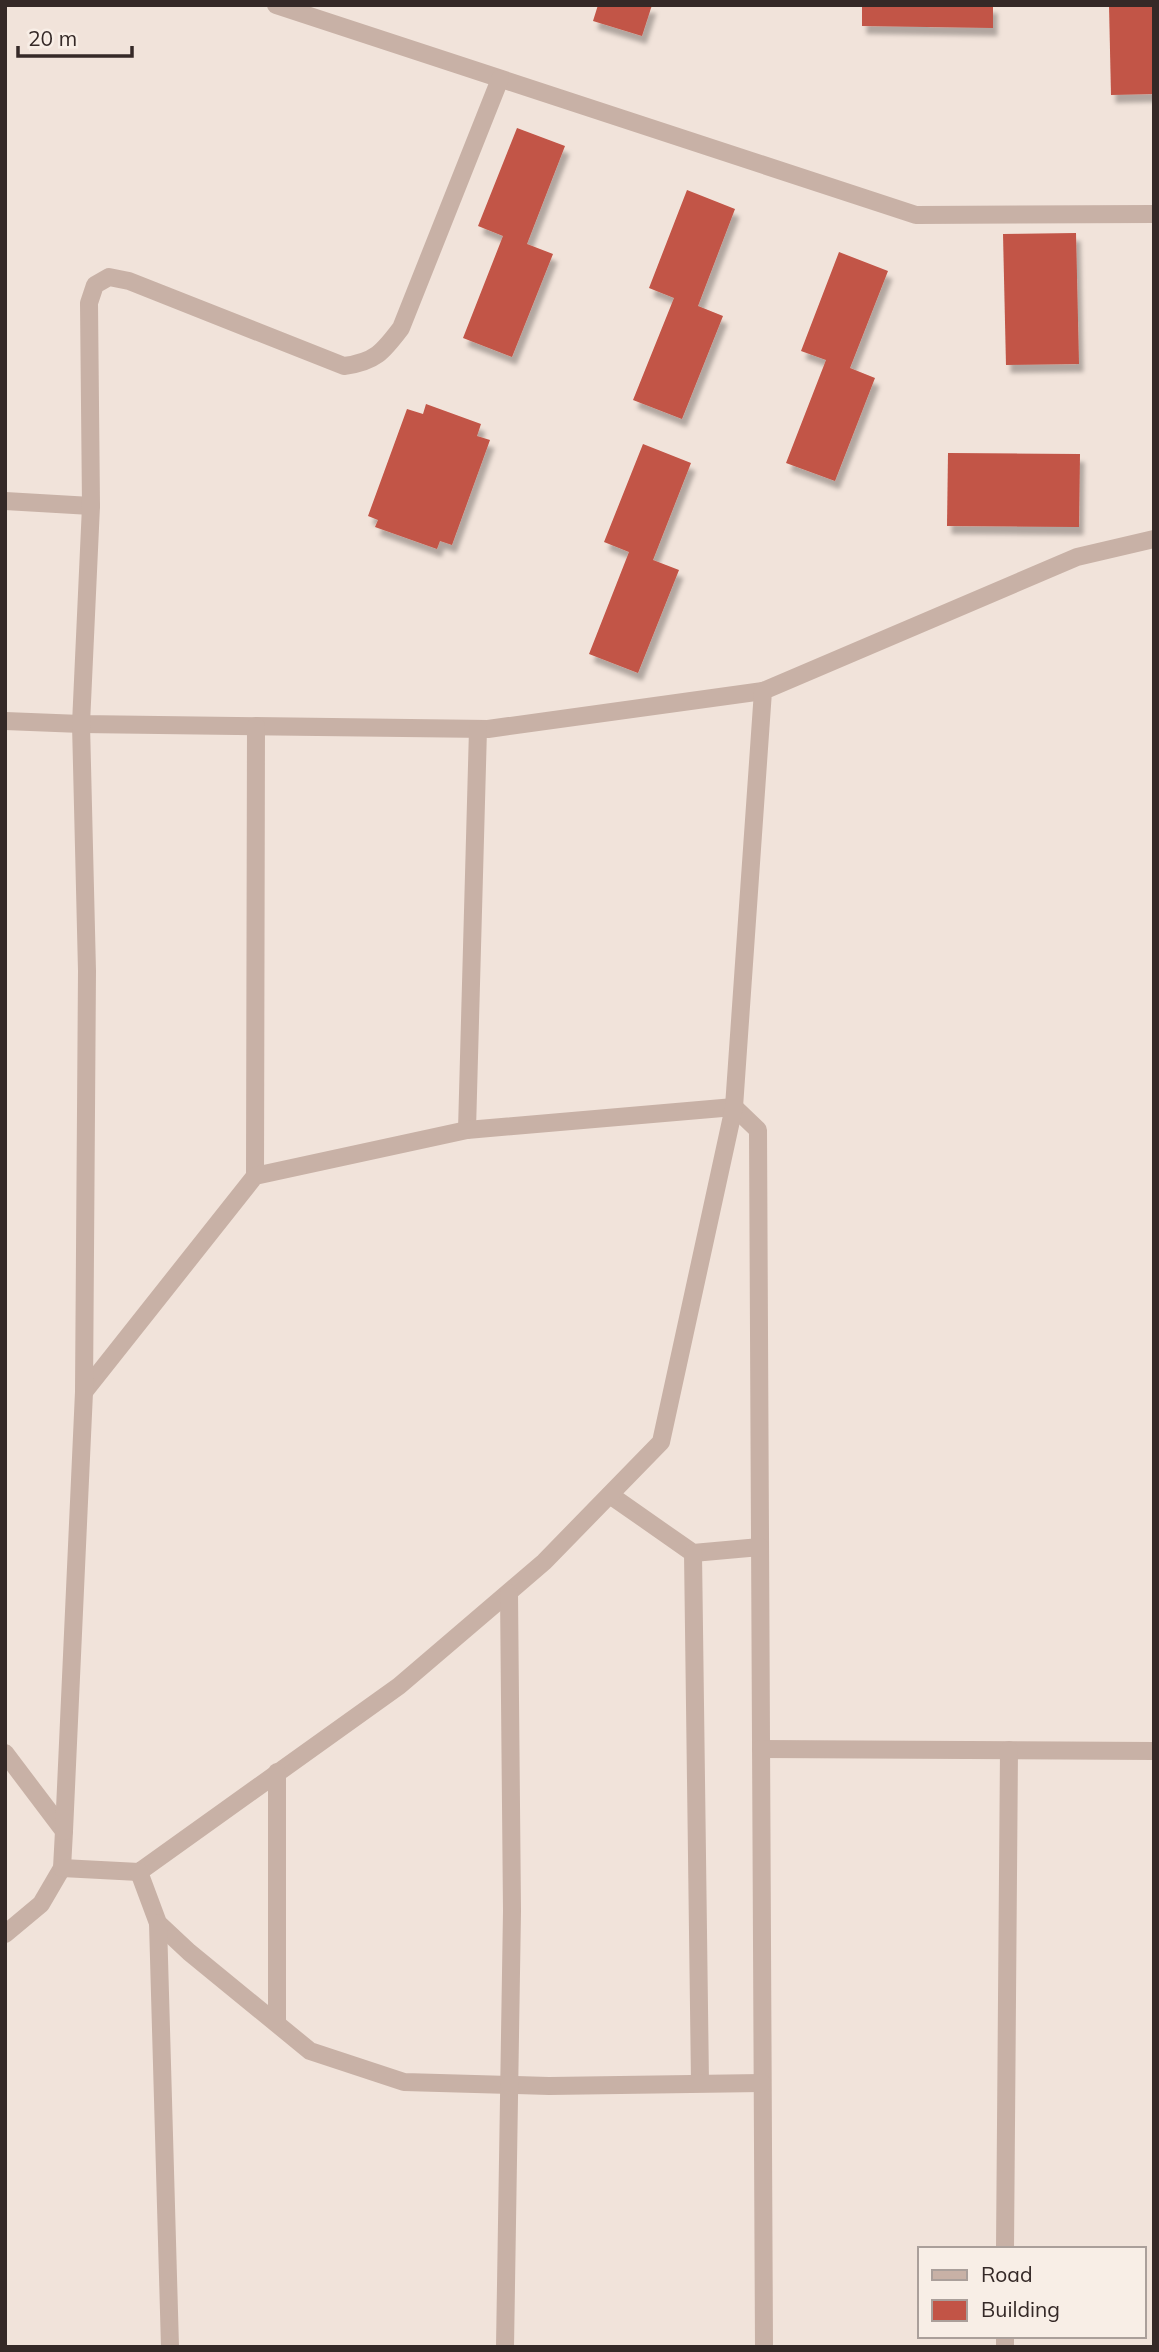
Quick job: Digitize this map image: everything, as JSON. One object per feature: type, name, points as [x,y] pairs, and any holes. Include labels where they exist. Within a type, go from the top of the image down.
[{"type":"street","points":[[276,5],[916,215],[1154,215]]},
{"type":"street","points":[[5,1934],[41,1904],[62,1868],[64,1831],[85,1392],[87,971],[81,724],[91,506],[89,303],[95,285],[109,277],[129,281],[344,366],[364,363],[384,351],[401,328],[500,79]]},
{"type":"street","points":[[5,501],[91,506]]},
{"type":"street","points":[[5,721],[478,729],[763,691],[1077,557],[1154,539]]},
{"type":"street","points":[[62,1868],[139,1872],[399,1686],[544,1562],[661,1442],[734,1107],[763,691]]},
{"type":"street","points":[[85,1392],[256,1176],[256,726]]},
{"type":"street","points":[[467,1130],[478,729]]},
{"type":"street","points":[[256,1176],[467,1130],[734,1107],[758,1130],[764,2347]]},
{"type":"street","points":[[610,1495],[693,1553],[760,1547]]},
{"type":"street","points":[[693,1553],[700,2083]]},
{"type":"street","points":[[505,2347],[512,1911],[509,1592]]},
{"type":"street","points":[[761,1749],[1154,1751]]},
{"type":"street","points":[[1005,2247],[1009,1750]]},
{"type":"street","points":[[5,1752],[64,1831]]},
{"type":"street","points":[[277,1772],[277,2023]]},
{"type":"street","points":[[139,1872],[158,1923],[170,2347]]},
{"type":"street","points":[[158,1923],[189,1952],[310,2051],[404,2082],[509,2085],[762,2083]]},
{"type":"building","points":[[598,5],[652,5],[642,36],[593,21]]},
{"type":"building","points":[[862,5],[993,5],[993,28],[862,26]]},
{"type":"building","points":[[1109,5],[1154,5],[1154,94],[1111,95]]},
{"type":"building","points":[[517,128],[565,146],[527,244],[553,254],[512,357],[463,338],[503,236],[478,226]]},
{"type":"building","points":[[687,190],[735,209],[698,306],[723,316],[682,419],[633,400],[674,298],[649,288]]},
{"type":"building","points":[[1076,233],[1079,364],[1006,365],[1003,234]]},
{"type":"building","points":[[839,252],[888,271],[850,368],[875,378],[835,481],[786,463],[826,360],[801,351]]},
{"type":"building","points":[[426,404],[481,424],[477,436],[490,440],[452,545],[440,541],[437,549],[375,527],[378,520],[368,516],[407,409],[423,414]]},
{"type":"building","points":[[643,444],[691,463],[653,560],[679,570],[638,673],[589,654],[629,552],[604,542]]},
{"type":"building","points":[[948,453],[1080,454],[1079,527],[947,526]]}]
